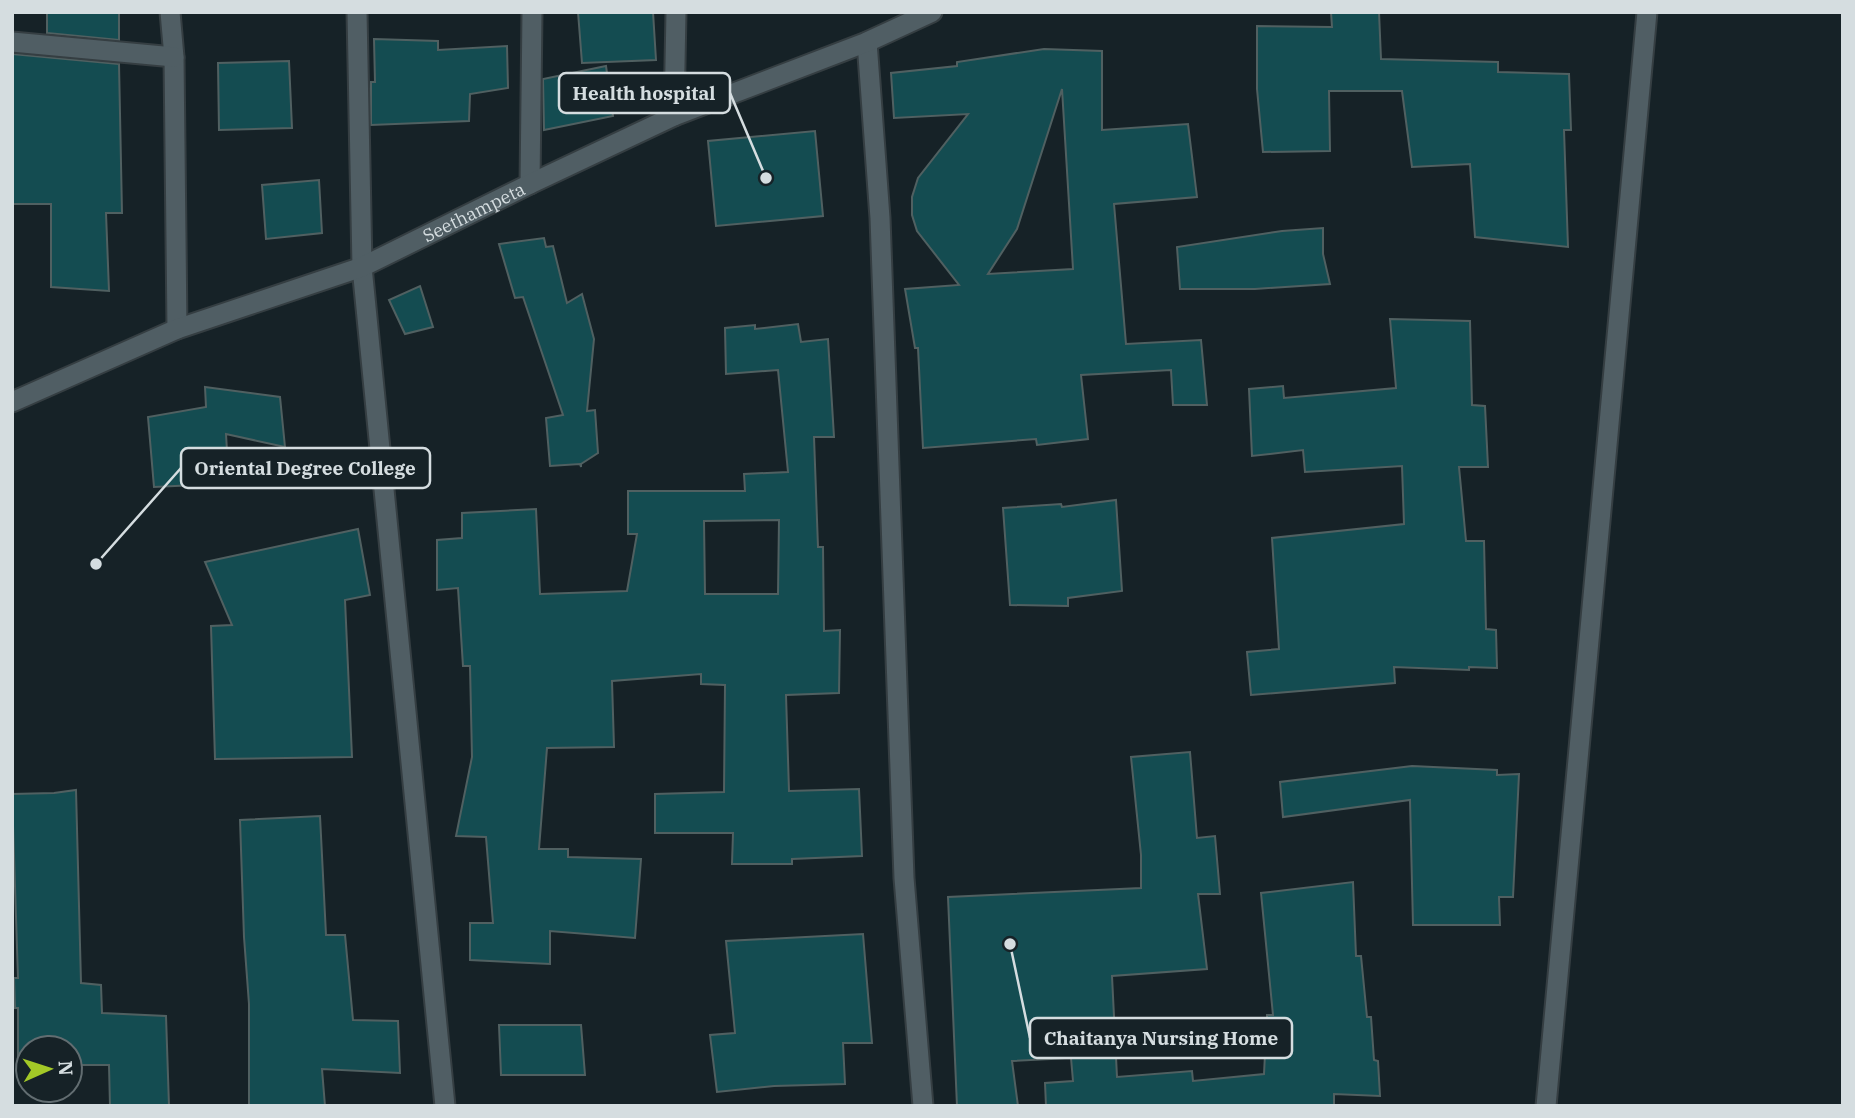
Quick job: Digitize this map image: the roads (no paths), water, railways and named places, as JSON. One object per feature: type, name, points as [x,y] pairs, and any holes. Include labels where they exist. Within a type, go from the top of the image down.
[{"type":"street","points":[[170,12],[174,57],[177,329]]},
{"type":"street","points":[[357,12],[362,267],[445,1106]]},
{"type":"street","points":[[530,184],[532,12]]},
{"type":"street","points":[[674,116],[676,12]]},
{"type":"street","name":"Seethampeta","points":[[12,402],[177,329],[362,267],[674,116],[867,42],[932,12]]},
{"type":"street","points":[[1546,1106],[1647,12]]},
{"type":"street","points":[[12,42],[174,57]]},
{"type":"street","points":[[867,42],[880,218],[904,878],[923,1106]]},
{"type":"place","name":"Health hospital","points":[[766,178]]},
{"type":"place","name":"Oriental Degree College","points":[[96,564]]},
{"type":"place","name":"Chaitanya Nursing Home","points":[[1010,944]]}]
